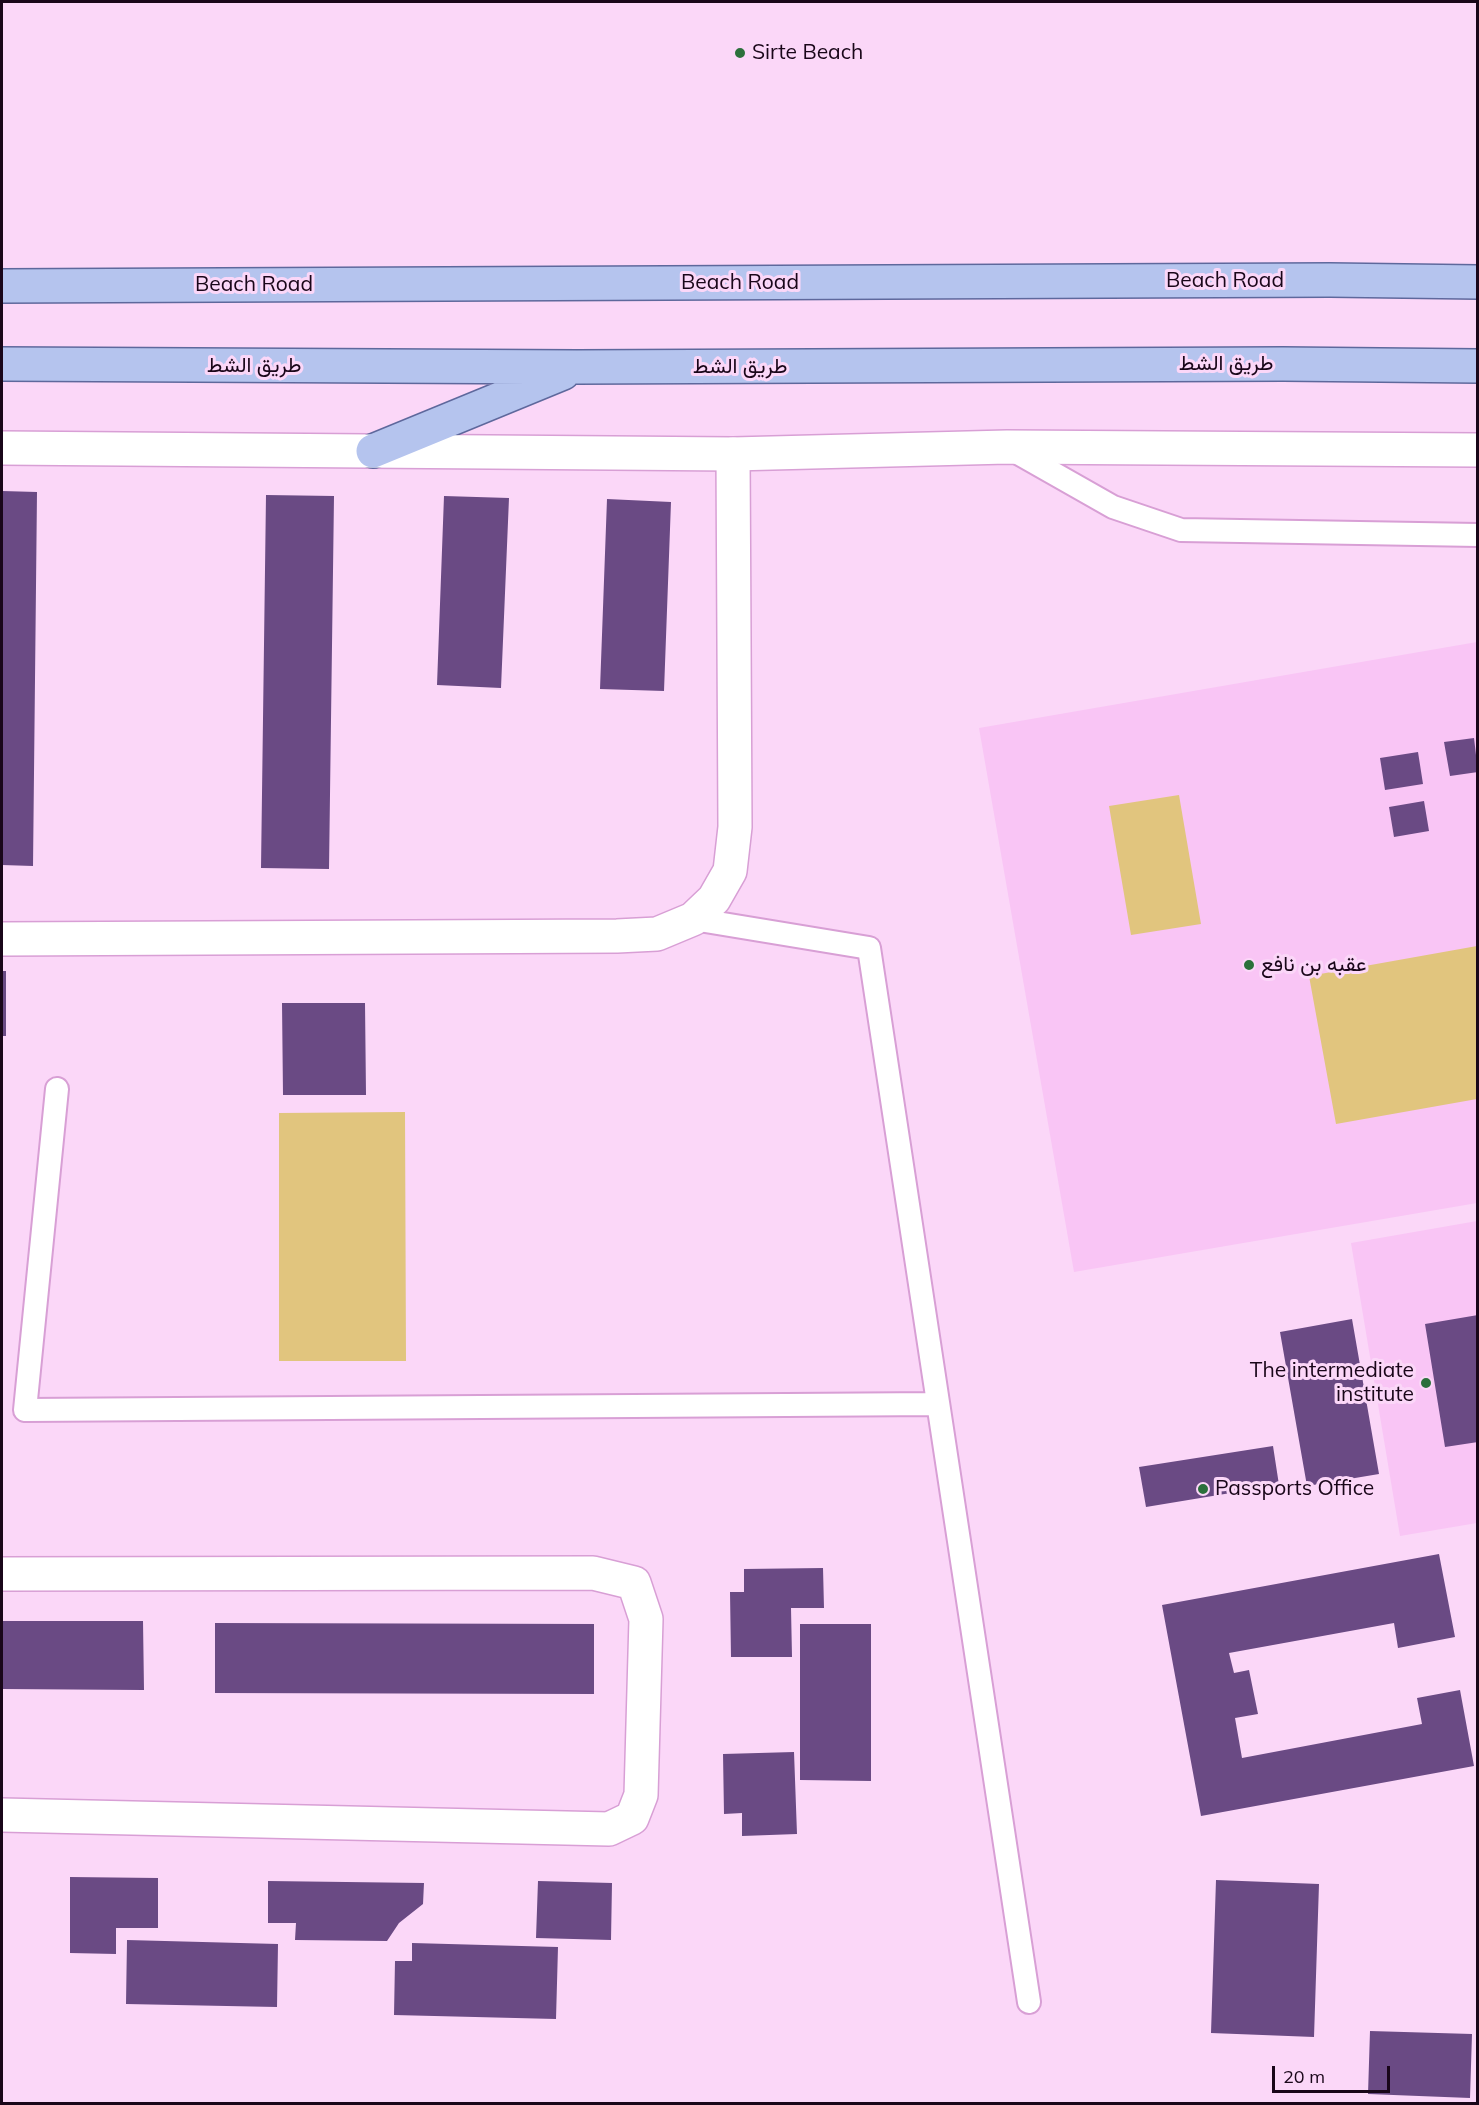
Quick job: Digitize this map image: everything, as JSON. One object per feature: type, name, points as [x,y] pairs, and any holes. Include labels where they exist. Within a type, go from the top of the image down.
[{"type":"main road","name":"Beach Road","points":[[2,286],[1330,280],[1478,282]]},
{"type":"main road","name":"طريق الشط","points":[[2,364],[577,367],[1271,364],[1478,366]]},
{"type":"main road","points":[[373,451],[577,367]]},
{"type":"street","points":[[2,448],[733,454],[1007,447],[1478,450]]},
{"type":"street","points":[[2,939],[617,936],[657,934],[693,919],[714,899],[730,871],[735,827],[733,454]]},
{"type":"street","points":[[2,1574],[593,1573],[634,1583],[646,1619],[641,1795],[632,1818],[609,1829],[2,1815]]},
{"type":"lane","points":[[1007,447],[1113,507],[1181,530],[1478,534]]},
{"type":"lane","points":[[693,919],[869,948],[1029,2002]]},
{"type":"lane","points":[[57,1089],[26,1410],[938,1404]]},
{"type":"shaded area","name":"عقبه بن نافع","points":[[1477,642],[1477,1203],[1074,1272],[979,728]]},
{"type":"shaded area","points":[[1179,795],[1201,924],[1131,935],[1109,806]]},
{"type":"shaded area","points":[[1477,946],[1477,1099],[1336,1124],[1309,976]]},
{"type":"shaded area","points":[[405,1112],[406,1361],[279,1361],[279,1113]]},
{"type":"shaded area","name":"The intermediate institute","points":[[1477,1221],[1477,1523],[1400,1536],[1351,1243]]},
{"type":"building","points":[[2,491],[37,492],[33,866],[2,865]]},
{"type":"building","points":[[266,495],[334,496],[329,869],[261,868]]},
{"type":"building","points":[[444,496],[509,498],[501,688],[437,685]]},
{"type":"building","points":[[607,499],[671,502],[664,691],[600,689]]},
{"type":"building","points":[[1474,738],[1478,772],[1450,776],[1444,742]]},
{"type":"building","points":[[1418,752],[1423,784],[1385,790],[1380,758]]},
{"type":"building","points":[[1424,801],[1429,831],[1394,837],[1389,807]]},
{"type":"building","points":[[2,971],[6,971],[6,1036],[2,1036]]},
{"type":"building","points":[[282,1003],[365,1003],[366,1095],[283,1095]]},
{"type":"building","points":[[1478,1315],[1478,1442],[1445,1447],[1425,1324]]},
{"type":"building","points":[[1352,1319],[1379,1474],[1307,1486],[1280,1332]]},
{"type":"building","points":[[1273,1446],[1279,1485],[1146,1507],[1139,1467]]},
{"type":"building","points":[[1439,1554],[1455,1637],[1398,1648],[1394,1623],[1229,1653],[1234,1673],[1249,1670],[1258,1714],[1235,1718],[1242,1758],[1422,1724],[1417,1698],[1460,1690],[1474,1766],[1201,1816],[1162,1605]]},
{"type":"building","points":[[823,1568],[824,1608],[791,1608],[792,1657],[731,1657],[730,1592],[744,1592],[744,1569]]},
{"type":"building","points":[[2,1621],[143,1621],[144,1690],[2,1689]]},
{"type":"building","points":[[215,1623],[594,1624],[594,1694],[215,1693]]},
{"type":"building","points":[[800,1624],[871,1624],[871,1781],[800,1780]]},
{"type":"building","points":[[794,1752],[797,1834],[742,1836],[742,1813],[724,1814],[723,1754]]},
{"type":"building","points":[[70,1877],[158,1878],[158,1928],[116,1928],[116,1954],[70,1953]]},
{"type":"building","points":[[1216,1880],[1319,1884],[1314,2037],[1211,2033]]},
{"type":"building","points":[[268,1881],[424,1883],[423,1904],[399,1923],[387,1941],[295,1940],[296,1923],[268,1923]]},
{"type":"building","points":[[538,1881],[612,1883],[611,1940],[536,1938]]},
{"type":"building","points":[[127,1940],[278,1944],[277,2007],[126,2004]]},
{"type":"building","points":[[412,1943],[558,1947],[556,2019],[394,2015],[395,1961],[412,1961]]},
{"type":"building","points":[[1370,2031],[1472,2034],[1470,2098],[1368,2094]]},
{"type":"place","name":"Sirte Beach","points":[[740,53]]},
{"type":"place","name":"عقبه بن نافع","points":[[1249,965]]},
{"type":"place","name":"The intermediate institute","points":[[1426,1383]]},
{"type":"place","name":"Passports Office","points":[[1203,1489]]}]
